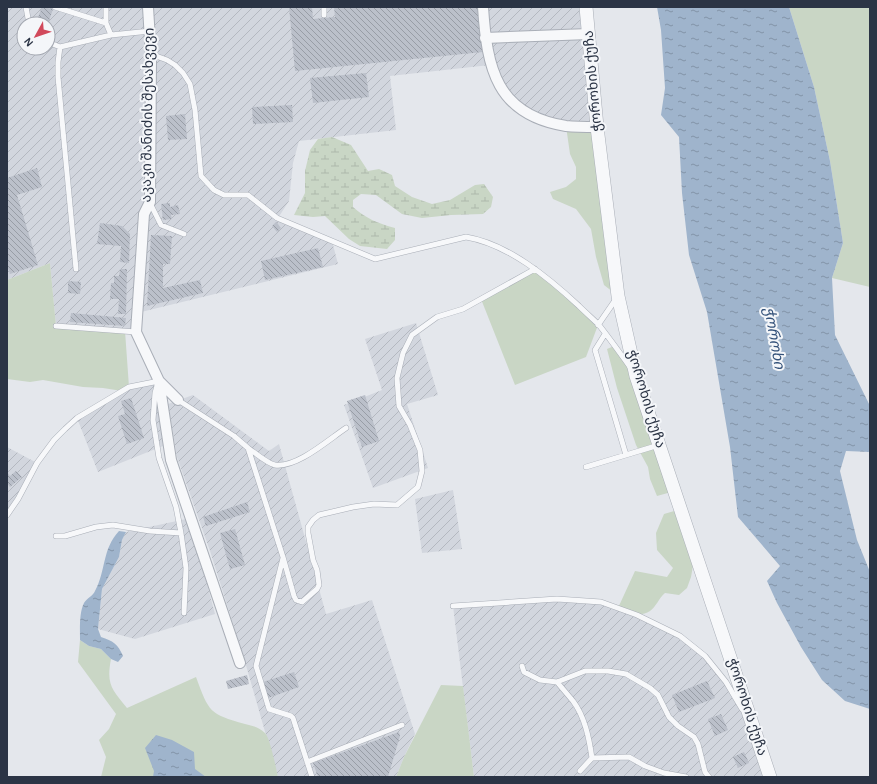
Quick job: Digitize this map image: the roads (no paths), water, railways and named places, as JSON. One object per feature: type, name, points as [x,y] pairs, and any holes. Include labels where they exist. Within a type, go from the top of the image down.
[{"type":"street","name":"აკაკი შანიძის შესახვევი","points":[[148,7],[151,57],[150,202],[144,214],[136,332],[159,381],[178,400]]},
{"type":"street","points":[[483,7],[485,38],[490,65],[500,86],[511,102],[524,112],[554,123],[566,126],[596,127]]},
{"type":"street","name":"ჭოროხის ქუჩა","points":[[586,7],[596,127],[618,296],[636,376],[770,777]]},
{"type":"street","points":[[485,38],[589,34]]},
{"type":"street","points":[[159,381],[172,460],[240,664]]},
{"type":"lane","points":[[55,7],[106,23]]},
{"type":"lane","points":[[106,7],[106,23],[111,35]]},
{"type":"lane","points":[[324,7],[324,15]]},
{"type":"lane","points":[[56,45],[60,47],[111,35],[150,31]]},
{"type":"lane","points":[[60,47],[58,77],[76,269]]},
{"type":"lane","points":[[151,57],[156,56],[168,60],[183,73],[190,84],[195,110],[201,176],[214,190],[233,196],[243,194],[248,195],[277,218],[375,259],[466,237],[494,245],[535,269],[564,292],[598,325],[636,376]]},
{"type":"lane","points":[[150,202],[161,225],[184,234]]},
{"type":"lane","points":[[248,448],[294,596],[296,600],[302,602],[317,589],[319,585],[317,570],[313,560],[308,534],[308,527],[312,520],[319,515],[353,507],[374,504],[397,505],[418,487],[422,471],[420,450],[410,425],[399,406],[397,378],[403,353],[412,335],[437,317],[463,309],[535,269]]},
{"type":"lane","points":[[598,325],[618,296]]},
{"type":"lane","points":[[56,326],[136,332]]},
{"type":"lane","points":[[605,334],[594,350],[626,455]]},
{"type":"lane","points":[[7,515],[18,499],[38,463],[54,440],[64,429],[77,418],[129,387],[159,381],[155,393],[153,420],[159,458],[176,507],[181,533],[186,568],[184,613]]},
{"type":"lane","name":"აკაკი შანიძის შესახვევი","points":[[178,400],[234,436],[248,448],[274,465],[291,464],[307,455],[346,428]]},
{"type":"lane","points":[[586,467],[660,445]]},
{"type":"lane","points":[[56,536],[65,536],[96,527],[113,525],[150,531],[181,533]]},
{"type":"lane","points":[[283,557],[256,666],[269,709],[293,718],[312,777]]},
{"type":"lane","points":[[453,606],[557,599],[601,602],[637,615],[680,636],[706,656],[726,682],[755,730]]},
{"type":"lane","points":[[522,666],[524,672],[540,680],[557,682],[585,671],[608,671],[626,674],[650,688],[658,695],[670,717],[678,726],[694,737],[698,744],[705,772],[709,777]]},
{"type":"lane","points":[[557,682],[574,702],[582,717],[589,738],[592,758]]},
{"type":"lane","points":[[308,762],[402,726]]},
{"type":"lane","points":[[580,771],[592,758],[629,757],[645,766],[664,773],[686,777]]},
{"type":"water","name":"ჭოროხი","points":[[657,7],[789,7],[814,87],[830,161],[843,243],[832,278],[835,335],[870,406],[870,452],[846,451],[840,471],[857,540],[870,572],[870,709],[845,701],[822,680],[801,647],[767,581],[780,566],[738,517],[730,447],[707,312],[689,255],[682,193],[679,137],[661,115],[665,88],[661,30]]},
{"type":"water","points":[[119,531],[126,532],[122,540],[119,557],[102,589],[98,629],[101,637],[112,642],[119,649],[123,656],[118,662],[111,659],[101,649],[89,646],[80,640],[80,626],[81,611],[84,603],[95,591],[110,545]]},
{"type":"water","points":[[156,735],[172,740],[194,752],[195,769],[206,777],[153,777],[154,771],[145,748]]}]
